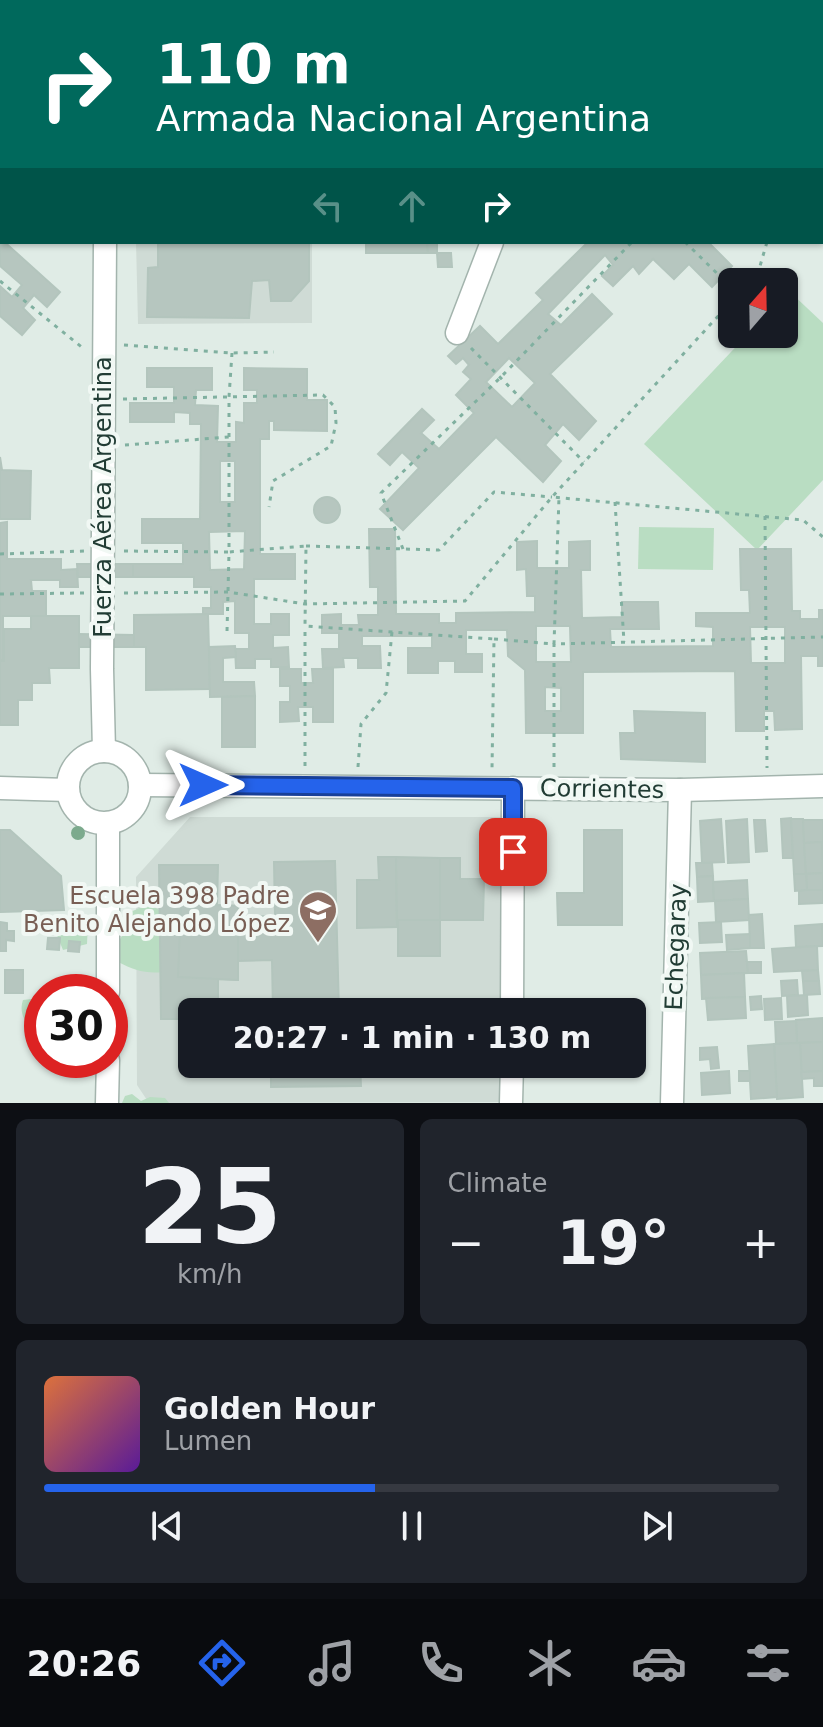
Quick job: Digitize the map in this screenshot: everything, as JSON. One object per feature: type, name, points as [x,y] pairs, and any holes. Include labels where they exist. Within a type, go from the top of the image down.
[{"type":"street","name":"Fuerza Aérea Argentina","points":[[104,751],[105,244]]},
{"type":"street","points":[[457,333],[491,244]]},
{"type":"street","points":[[104,751],[121,755],[134,768],[140,785],[139,798],[132,810],[121,819],[108,823],[94,822],[81,815],[72,804],[68,790],[70,775],[77,763],[89,754],[104,751]]},
{"type":"street","name":"Corrientes","points":[[140,785],[680,790],[823,786]]},
{"type":"street","points":[[0,788],[68,790]]},
{"type":"street","points":[[502,788],[511,998]]},
{"type":"street","name":"Echegaray","points":[[672,1103],[680,790]]},
{"type":"street","points":[[108,823],[108,974]]},
{"type":"street","points":[[107,1103],[108,1078]]},
{"type":"street","points":[[511,1103],[512,1078]]},
{"type":"path","points":[[403,549],[381,493],[500,378],[630,244]]},
{"type":"path","points":[[687,244],[718,274]]},
{"type":"path","points":[[759,268],[766,244]]},
{"type":"path","points":[[0,281],[104,354],[274,352]]},
{"type":"path","points":[[0,594],[228,592],[305,604],[465,601],[552,497],[718,316]]},
{"type":"path","points":[[457,333],[584,462]]},
{"type":"path","points":[[227,632],[232,353]]},
{"type":"path","points":[[104,399],[323,395],[335,407],[336,423],[331,446],[273,481],[269,507]]},
{"type":"path","points":[[103,447],[229,437]]},
{"type":"path","points":[[0,554],[229,552],[306,546],[439,550],[494,492],[803,520],[823,537]]},
{"type":"path","points":[[554,788],[554,644],[559,497]]},
{"type":"path","points":[[615,502],[624,642]]},
{"type":"path","points":[[765,516],[767,788]]},
{"type":"path","points":[[305,785],[306,546]]},
{"type":"path","points":[[305,626],[554,644],[823,637]]},
{"type":"path","points":[[356,785],[361,724],[386,693],[392,632]]},
{"type":"path","points":[[494,639],[502,788]]},
{"type":"shaded area","points":[[136,244],[312,244],[312,323],[138,324]]},
{"type":"shaded area","name":"Escuela 398 Padre Benito Alejando López","points":[[190,817],[500,817],[501,998],[178,998],[178,1078],[502,1078],[502,1102],[149,1103],[137,1085],[136,877]]},
{"type":"green space","points":[[798,299],[823,323],[823,480],[757,550],[644,444],[735,348],[798,348]]},
{"type":"green space","points":[[639,527],[714,528],[713,570],[638,569]]},
{"type":"green space","points":[[148,904],[163,912],[164,972],[140,971],[118,962],[117,944],[125,931],[122,916]]},
{"type":"green space","points":[[42,916],[88,922],[87,944],[63,950],[57,935],[36,926],[34,919]]},
{"type":"green space","points":[[132,1094],[141,1101],[150,1097],[165,1098],[169,1103],[122,1103],[125,1096]]},
{"type":"building","points":[[0,244],[7,244],[60,292],[47,307],[34,295],[23,308],[35,320],[22,335],[0,316],[0,286],[12,297],[22,285],[0,266]]},
{"type":"building","points":[[158,244],[309,244],[309,281],[291,301],[271,301],[269,280],[252,281],[249,318],[147,317],[148,268],[158,267]]},
{"type":"building","points":[[366,244],[427,244],[428,253],[366,253]]},
{"type":"building","points":[[427,244],[437,244],[437,253],[428,253]]},
{"type":"building","points":[[586,244],[710,244],[732,266],[718,268],[718,281],[712,287],[689,264],[674,279],[653,259],[639,274],[633,266],[613,286],[602,276],[613,265],[605,255],[548,314],[561,325],[592,294],[612,314],[550,374],[596,421],[579,440],[563,424],[545,445],[561,461],[543,482],[496,437],[403,530],[380,509],[419,468],[402,452],[390,465],[378,454],[422,409],[434,420],[421,433],[439,449],[474,413],[456,395],[471,379],[463,372],[469,365],[463,358],[456,364],[448,356],[480,326],[498,344],[543,300],[536,293]],"holes":[[[509,358],[535,383],[512,407],[486,382]]]},
{"type":"building","points":[[437,253],[451,253],[452,267],[438,267]]},
{"type":"building","points":[[147,368],[212,368],[212,390],[196,390],[195,405],[218,406],[217,442],[236,442],[236,422],[244,423],[244,403],[257,403],[257,390],[244,390],[244,368],[307,369],[307,400],[327,400],[327,431],[274,430],[274,421],[269,421],[269,439],[260,439],[260,554],[295,554],[295,579],[254,579],[254,624],[271,624],[271,614],[289,614],[289,635],[273,635],[273,648],[288,647],[289,667],[271,667],[271,659],[255,659],[255,668],[236,668],[235,649],[249,649],[249,633],[235,633],[235,601],[223,602],[223,614],[203,614],[203,608],[211,608],[211,587],[194,587],[194,577],[133,577],[133,564],[183,564],[183,543],[142,543],[142,519],[200,519],[201,424],[190,424],[190,413],[174,412],[174,422],[130,422],[130,403],[174,403],[174,387],[147,387]],"holes":[[[220,461],[235,461],[235,502],[220,502]],[[245,531],[244,569],[210,570],[209,532]]]},
{"type":"building","points":[[0,457],[2,470],[31,471],[30,519],[0,519]]},
{"type":"building","points":[[327,497],[336,501],[340,510],[336,519],[327,523],[318,519],[314,510],[318,501]]},
{"type":"building","points":[[7,522],[7,559],[61,559],[61,570],[77,569],[78,587],[60,587],[60,580],[31,580],[32,591],[46,591],[46,616],[3,616],[3,660],[0,660],[0,523]]},
{"type":"building","points":[[369,529],[395,529],[396,614],[439,614],[439,623],[456,623],[456,613],[535,612],[535,596],[527,596],[526,569],[517,570],[517,542],[537,541],[537,568],[569,568],[569,542],[590,541],[590,570],[581,570],[582,618],[622,617],[622,602],[658,602],[659,629],[610,629],[611,647],[713,646],[713,627],[696,626],[696,613],[750,613],[749,590],[741,590],[740,549],[791,549],[792,611],[800,611],[800,619],[819,619],[819,610],[823,610],[823,666],[818,666],[818,656],[801,656],[802,729],[775,730],[774,711],[764,711],[764,731],[736,731],[735,671],[583,672],[583,733],[526,733],[525,670],[508,656],[507,630],[466,630],[466,654],[482,654],[482,672],[455,672],[455,661],[438,661],[438,673],[408,673],[408,648],[432,648],[432,636],[362,636],[362,646],[380,646],[381,668],[358,668],[358,658],[343,658],[344,667],[323,668],[322,649],[339,649],[339,633],[322,633],[322,615],[341,614],[341,625],[359,625],[358,615],[378,615],[378,587],[370,587]],"holes":[[[536,626],[570,626],[571,662],[536,662]],[[750,627],[785,627],[785,663],[751,663]],[[545,687],[561,688],[561,711],[545,711]]]},
{"type":"building","points":[[77,564],[133,564],[133,577],[78,577]]},
{"type":"building","points":[[208,614],[210,689],[146,690],[146,647],[134,647],[134,615]]},
{"type":"building","points":[[31,616],[79,616],[79,668],[49,668],[50,683],[32,683],[32,700],[18,700],[18,725],[0,725],[0,661],[4,661],[4,629],[31,629]]},
{"type":"building","points":[[79,634],[134,635],[134,647],[79,647]]},
{"type":"building","points":[[235,646],[236,657],[223,658],[223,682],[254,682],[255,696],[210,697],[209,647]]},
{"type":"building","points":[[280,669],[301,669],[301,683],[313,683],[312,669],[333,669],[333,722],[313,722],[313,707],[298,707],[299,721],[280,722],[280,702],[290,702],[290,686],[280,686]]},
{"type":"building","points":[[255,696],[255,747],[222,747],[222,697]]},
{"type":"building","points":[[634,711],[705,713],[705,762],[621,759],[620,733],[635,733]]},
{"type":"building","points":[[791,818],[793,858],[783,858],[781,819]]},
{"type":"building","points":[[721,819],[724,862],[702,863],[700,821]]},
{"type":"building","points":[[747,819],[749,862],[728,863],[726,821]]},
{"type":"building","points":[[791,819],[803,819],[806,874],[794,874]]},
{"type":"building","points":[[754,820],[765,820],[767,851],[756,852]]},
{"type":"building","points":[[803,820],[823,820],[823,842],[804,843]]},
{"type":"building","points":[[0,830],[10,830],[61,876],[64,910],[0,912]]},
{"type":"building","points":[[584,830],[622,830],[622,925],[558,925],[557,893],[584,893]]},
{"type":"building","points":[[822,842],[823,873],[806,874],[804,843]]},
{"type":"building","points":[[378,857],[396,857],[397,927],[357,928],[357,880],[379,880]]},
{"type":"building","points":[[396,857],[440,858],[440,920],[397,920]]},
{"type":"building","points":[[440,858],[460,858],[460,879],[484,879],[483,920],[440,920]]},
{"type":"building","points":[[335,861],[339,998],[273,998],[272,960],[238,961],[238,917],[275,916],[274,862]]},
{"type":"building","points":[[696,863],[712,863],[713,876],[697,877]]},
{"type":"building","points":[[159,865],[218,865],[217,905],[238,906],[238,980],[218,979],[218,998],[178,998],[178,1019],[161,1019]]},
{"type":"building","points":[[823,873],[823,890],[807,890],[806,874]]},
{"type":"building","points":[[794,874],[806,874],[807,890],[795,891]]},
{"type":"building","points":[[713,876],[714,901],[698,902],[697,877]]},
{"type":"building","points":[[747,880],[748,899],[714,901],[713,882]]},
{"type":"building","points":[[823,890],[823,903],[799,904],[799,891]]},
{"type":"building","points":[[748,899],[749,920],[716,922],[715,901]]},
{"type":"building","points":[[181,904],[238,906],[238,980],[178,977]]},
{"type":"building","points":[[762,914],[764,948],[750,948],[749,915]]},
{"type":"building","points":[[398,920],[440,920],[440,956],[398,956]]},
{"type":"building","points":[[0,922],[7,923],[7,931],[14,931],[14,941],[6,940],[6,951],[0,951]]},
{"type":"building","points":[[721,922],[722,942],[700,943],[699,923]]},
{"type":"building","points":[[822,924],[823,946],[796,947],[795,926]]},
{"type":"building","points":[[750,934],[750,948],[727,950],[726,935]]},
{"type":"building","points":[[48,938],[60,938],[59,950],[47,949]]},
{"type":"building","points":[[69,941],[80,942],[79,952],[68,951]]},
{"type":"building","points":[[817,946],[818,970],[774,972],[772,949]]},
{"type":"building","points":[[746,951],[748,973],[701,975],[700,953]]},
{"type":"building","points":[[747,962],[761,962],[761,973],[748,973]]},
{"type":"building","points":[[5,970],[23,970],[23,993],[5,993]]},
{"type":"building","points":[[818,970],[819,981],[803,981],[802,971]]},
{"type":"building","points":[[744,973],[745,997],[702,999],[701,975]]},
{"type":"building","points":[[797,980],[798,995],[782,996],[781,981]]},
{"type":"building","points":[[803,981],[819,981],[820,994],[804,995]]},
{"type":"building","points":[[807,995],[808,1015],[788,1017],[787,996]]},
{"type":"building","points":[[761,996],[762,1009],[751,1010],[750,997]]},
{"type":"building","points":[[745,997],[746,1018],[708,1020],[706,998]]},
{"type":"building","points":[[781,998],[782,1019],[765,1020],[764,999]]},
{"type":"building","points":[[823,1018],[823,1042],[797,1043],[796,1020]]},
{"type":"building","points":[[796,1021],[797,1043],[776,1044],[775,1022]]},
{"type":"building","points":[[823,1042],[823,1071],[801,1072],[800,1043]]},
{"type":"building","points":[[800,1043],[803,1097],[777,1099],[774,1044]]},
{"type":"building","points":[[774,1044],[777,1097],[751,1099],[748,1046]]},
{"type":"building","points":[[717,1047],[719,1068],[711,1069],[710,1059],[700,1060],[700,1048]]},
{"type":"building","points":[[729,1071],[730,1093],[702,1095],[701,1073]]},
{"type":"building","points":[[739,1071],[750,1071],[750,1081],[739,1081]]},
{"type":"building","points":[[823,1071],[823,1086],[814,1086],[814,1078],[802,1079],[801,1072]]},
{"type":"building","points":[[271,1078],[361,1078],[361,1086],[271,1087]]},
{"type":"place","name":"Escuela 398 Padre Benito Alejando López","points":[[318,944]]},
{"type":"route","points":[[203,785],[513,788],[513,852]]}]
